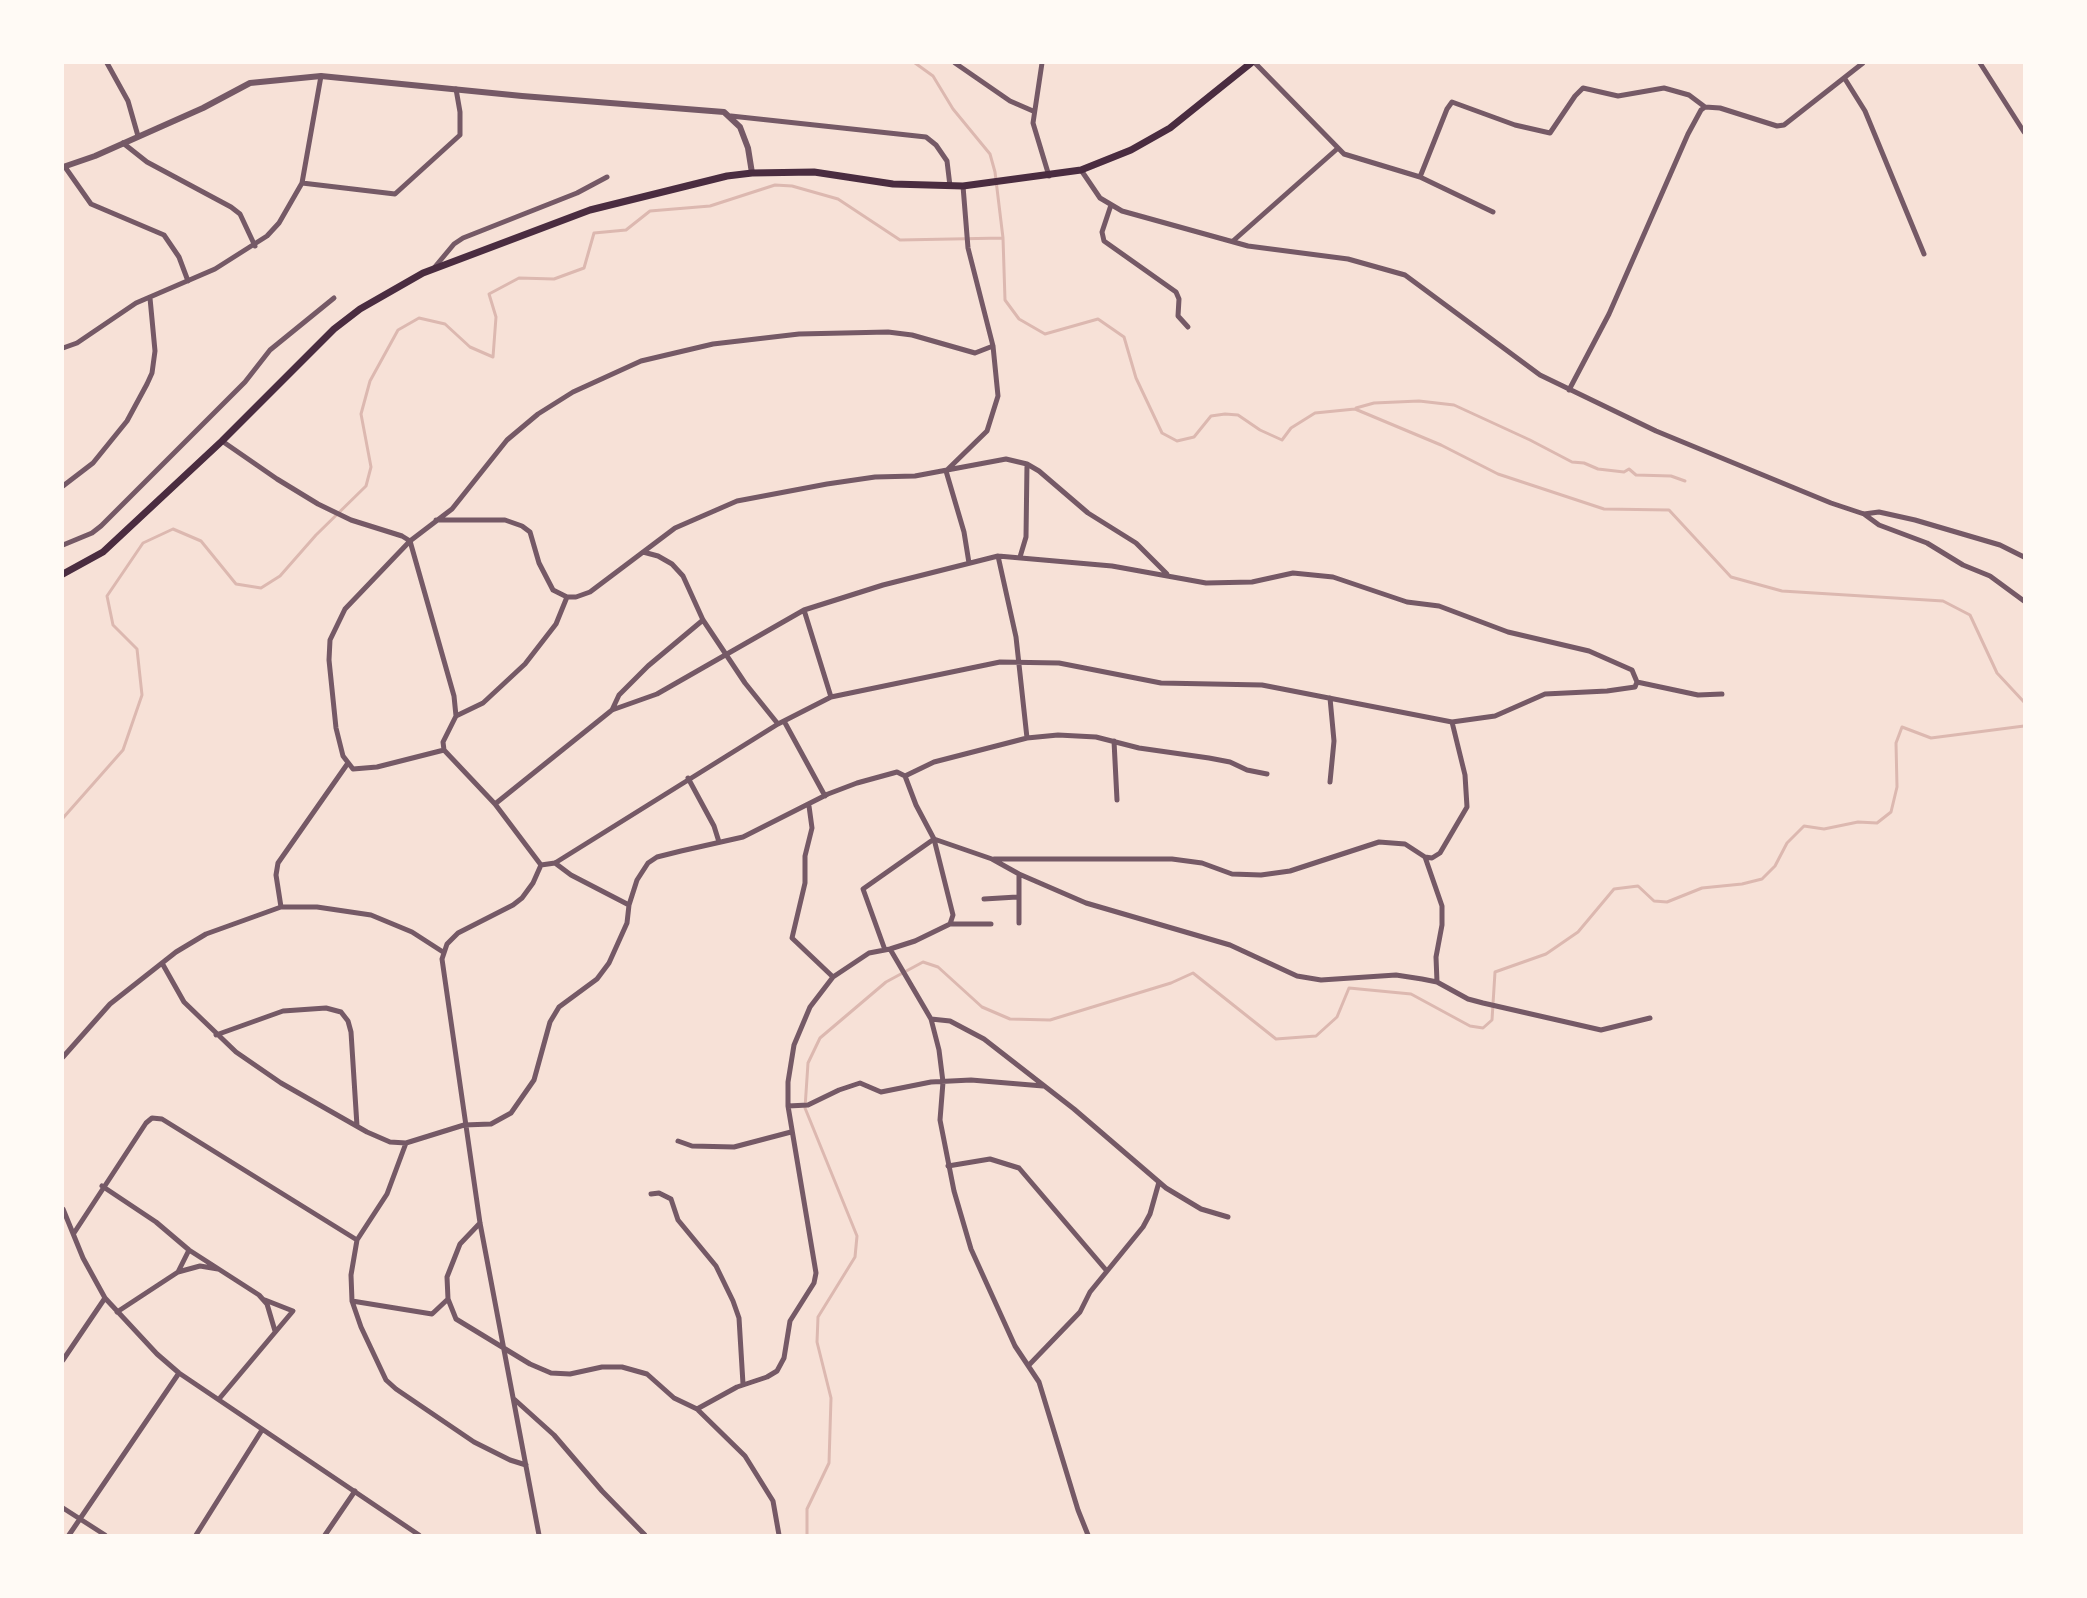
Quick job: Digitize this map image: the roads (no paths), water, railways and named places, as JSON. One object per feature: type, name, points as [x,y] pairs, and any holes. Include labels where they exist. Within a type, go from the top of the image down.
[{"type":"main road","points":[[63,574],[103,552],[222,441],[334,329],[390,290],[434,268],[590,210],[643,195],[752,173],[814,172],[864,181],[963,186],[1010,182],[1081,170],[1131,150],[1170,128],[1253,63]]},
{"type":"street","points":[[106,63],[128,101],[138,136]]},
{"type":"street","points":[[955,63],[1010,101],[1034,111]]},
{"type":"street","points":[[1042,63],[1034,111],[1035,133],[1049,176]]},
{"type":"street","points":[[1253,63],[1302,108],[1337,149],[1363,161],[1420,177],[1493,212]]},
{"type":"street","points":[[1420,177],[1447,109],[1452,102],[1515,125],[1550,133],[1583,88],[1618,96],[1664,88],[1689,95],[1705,107],[1720,108],[1777,126],[1784,125],[1863,63]]},
{"type":"street","points":[[1980,63],[2024,132]]},
{"type":"street","points":[[63,348],[77,343],[136,303],[215,269],[255,246],[279,223],[302,183],[321,76]]},
{"type":"street","points":[[188,281],[179,257],[164,235],[91,204],[64,167],[202,108],[250,83],[321,76],[724,112],[731,116],[926,137],[936,145],[947,161],[950,186]]},
{"type":"street","points":[[1845,79],[1870,122],[1924,254]]},
{"type":"street","points":[[302,183],[395,194],[460,135],[460,112],[456,89]]},
{"type":"street","points":[[1569,390],[1609,314],[1688,134],[1705,107]]},
{"type":"street","points":[[731,116],[744,137],[752,173]]},
{"type":"street","points":[[123,143],[147,162],[240,214],[255,246]]},
{"type":"street","points":[[1233,241],[1337,149]]},
{"type":"street","points":[[1081,170],[1100,198],[1122,211],[1266,250],[1348,258],[1404,275],[1518,361],[1569,390],[1717,458],[1864,514],[1879,525],[1927,543],[1963,565],[1990,576],[2024,601]]},
{"type":"street","points":[[434,268],[454,244],[464,238],[577,193],[607,177]]},
{"type":"street","points":[[946,471],[992,423],[998,396],[993,346],[968,248],[963,186]]},
{"type":"street","points":[[1111,205],[1102,232],[1104,241],[1176,292],[1179,299],[1178,316],[1188,327]]},
{"type":"street","points":[[63,486],[93,463],[127,421],[147,384],[152,373],[154,351],[150,298]]},
{"type":"street","points":[[63,545],[92,533],[101,526],[245,381],[270,350],[334,298]]},
{"type":"street","points":[[444,750],[361,770],[353,769],[339,746],[332,704],[330,640],[345,609],[410,542],[452,509],[507,440],[538,414],[573,392],[641,361],[713,344],[799,334],[896,333],[912,335],[975,353],[993,346]]},
{"type":"street","points":[[222,441],[318,504],[351,520],[402,536],[410,542],[431,608],[454,696],[456,716],[443,742],[444,750],[495,804],[541,865]]},
{"type":"street","points":[[436,520],[505,520],[522,526],[530,532],[539,563],[553,590],[567,597],[576,597],[590,592],[675,528],[736,501],[827,484],[946,471],[1006,459],[1027,464],[1063,489],[1098,520],[1122,531],[1167,574]]},
{"type":"street","points":[[1020,557],[1026,537],[1027,464]]},
{"type":"street","points":[[946,471],[964,532],[969,563]]},
{"type":"street","points":[[1864,514],[1879,512],[1915,520],[2000,545],[2024,557]]},
{"type":"street","points":[[643,552],[665,560],[683,576],[703,620],[745,683],[781,722],[825,796]]},
{"type":"street","points":[[998,556],[1014,626],[1027,738]]},
{"type":"street","points":[[495,804],[612,710],[657,694],[804,610],[873,588],[998,556],[1167,574],[1184,580],[1225,584],[1252,582],[1293,573],[1333,577],[1407,602],[1439,606],[1508,632],[1589,651],[1632,670],[1638,682]]},
{"type":"street","points":[[456,716],[483,704],[525,664],[556,624],[567,597]]},
{"type":"street","points":[[804,610],[831,697]]},
{"type":"street","points":[[612,710],[619,695],[648,666],[703,620]]},
{"type":"street","points":[[541,865],[555,863],[781,722],[831,697],[1000,662],[1059,663],[1161,683],[1262,685],[1452,722],[1495,716],[1545,694],[1607,691],[1635,687],[1638,682]]},
{"type":"street","points":[[1638,682],[1698,695],[1722,694]]},
{"type":"street","points":[[1330,698],[1334,741],[1330,782]]},
{"type":"street","points":[[992,859],[1172,859],[1202,863],[1232,874],[1261,875],[1290,871],[1379,842],[1405,844],[1425,857],[1432,858],[1440,853],[1467,807],[1466,775],[1452,722]]},
{"type":"street","points":[[905,776],[934,762],[1027,738],[1058,735],[1114,741],[1139,748],[1221,760],[1246,770],[1267,774]]},
{"type":"street","points":[[1114,741],[1117,800]]},
{"type":"street","points":[[281,907],[276,875],[278,863],[348,763]]},
{"type":"street","points":[[162,963],[184,1002],[216,1035],[281,1083],[390,1142],[406,1143],[464,1125],[501,1120],[521,1103],[534,1080],[554,1013],[566,999],[602,974],[627,923],[629,905],[637,880],[652,860],[743,837],[825,796],[857,783],[897,772],[905,776],[916,806],[934,839],[953,915],[950,924],[939,932],[888,950],[869,953],[833,976],[810,1007],[794,1045],[788,1082],[788,1106],[816,1273],[814,1283],[790,1321],[787,1351],[777,1371],[767,1377],[743,1384],[697,1409]]},
{"type":"street","points":[[688,778],[714,826],[719,842]]},
{"type":"street","points":[[809,806],[812,828],[806,855],[805,883],[792,938],[833,976]]},
{"type":"street","points":[[934,839],[992,859],[1019,874],[1105,910],[1230,945],[1307,979],[1341,980],[1396,975],[1437,982],[1468,999],[1600,1030],[1650,1018]]},
{"type":"street","points":[[934,839],[863,888],[888,950],[931,1020],[939,1050],[942,1082],[940,1120],[948,1166],[979,1269],[998,1303],[1015,1346],[1039,1382],[1078,1510],[1088,1535]]},
{"type":"street","points":[[1425,857],[1442,906],[1442,925],[1436,957],[1437,982]]},
{"type":"street","points":[[555,863],[629,905]]},
{"type":"street","points":[[539,1535],[480,1223],[464,1125],[443,952],[458,933],[513,905],[522,898],[533,884],[541,865]]},
{"type":"street","points":[[1019,874],[1017,897],[1019,922]]},
{"type":"street","points":[[984,899],[1017,897]]},
{"type":"street","points":[[63,1057],[110,1005],[162,963],[206,934],[281,907],[317,907],[371,915],[412,933],[443,952]]},
{"type":"street","points":[[950,924],[991,924]]},
{"type":"street","points":[[216,1035],[283,1011],[326,1008],[341,1012],[348,1021],[351,1032],[357,1126]]},
{"type":"street","points":[[931,1020],[950,1021],[984,1039],[1086,1118],[1159,1182],[1201,1209],[1228,1217]]},
{"type":"street","points":[[788,1106],[808,1105],[860,1083],[881,1092],[915,1084],[942,1082],[993,1081],[1044,1086]]},
{"type":"street","points":[[74,1233],[102,1186],[146,1123],[152,1118],[162,1119],[357,1240]]},
{"type":"street","points":[[678,1141],[692,1146],[735,1147],[791,1132]]},
{"type":"street","points":[[406,1143],[387,1194],[357,1240],[351,1275],[352,1301],[371,1352],[386,1380],[420,1408],[474,1442],[510,1460],[526,1465]]},
{"type":"street","points":[[948,1166],[990,1160],[1019,1168],[1106,1270]]},
{"type":"street","points":[[1029,1365],[1080,1312],[1106,1270],[1143,1227],[1150,1214],[1159,1182]]},
{"type":"street","points":[[102,1186],[156,1222],[189,1250],[265,1300],[293,1311],[219,1399]]},
{"type":"street","points":[[651,1194],[659,1193],[671,1199],[678,1220],[716,1266],[739,1318],[743,1384]]},
{"type":"street","points":[[63,1209],[83,1257],[105,1298],[142,1339],[179,1373],[419,1535]]},
{"type":"street","points":[[480,1223],[460,1244],[447,1277],[448,1299],[456,1319],[505,1349],[551,1373],[570,1374],[602,1367],[635,1370],[647,1374],[674,1398],[697,1409],[734,1444],[754,1467],[773,1501],[779,1535]]},
{"type":"street","points":[[178,1272],[189,1250]]},
{"type":"street","points":[[117,1312],[178,1272],[200,1266],[222,1270]]},
{"type":"street","points":[[63,1360],[105,1298]]},
{"type":"street","points":[[352,1301],[432,1314],[448,1299]]},
{"type":"street","points":[[265,1300],[275,1331]]},
{"type":"street","points":[[69,1535],[179,1373]]},
{"type":"street","points":[[514,1399],[554,1435],[602,1491],[645,1535]]},
{"type":"street","points":[[195,1535],[262,1430]]},
{"type":"street","points":[[325,1535],[355,1491]]},
{"type":"street","points":[[63,1508],[105,1535]]},
{"type":"waterway","points":[[915,63],[933,76],[953,109],[990,154],[995,172],[1003,238],[1005,300],[1019,319],[1045,334],[1098,319],[1124,337],[1136,378],[1162,433],[1177,441],[1194,437],[1211,416],[1225,414],[1238,415],[1260,430],[1282,440],[1291,428],[1315,413],[1355,409],[1441,445],[1498,474],[1604,509],[1669,510],[1731,577],[1782,591],[1943,601],[1970,615],[1997,673],[2024,702]]},
{"type":"waterway","points":[[63,818],[123,750],[142,695],[137,649],[113,625],[107,596],[143,543],[173,529],[201,541],[236,584],[261,588],[280,576],[316,535],[366,486],[371,467],[361,414],[370,381],[398,330],[419,318],[445,324],[470,347],[493,357],[496,317],[489,294],[519,278],[554,279],[584,268],[594,233],[626,230],[650,211],[710,206],[775,185],[792,186],[838,199],[900,240],[1003,238]]},
{"type":"waterway","points":[[1356,408],[1374,403],[1419,401],[1454,405],[1572,462],[1584,463],[1598,469],[1624,472],[1629,469],[1636,475],[1671,476],[1685,481]]},
{"type":"waterway","points":[[807,1535],[807,1509],[829,1463],[831,1398],[817,1342],[818,1317],[855,1257],[857,1236],[805,1108],[808,1063],[820,1038],[886,982],[923,962],[938,967],[982,1007],[1010,1019],[1050,1020],[1171,983],[1193,973],[1276,1039],[1316,1036],[1337,1017],[1349,988],[1411,994],[1470,1026],[1483,1028],[1492,1020],[1495,972],[1546,954],[1578,932],[1614,889],[1638,886],[1654,901],[1667,902],[1702,888],[1742,884],[1762,879],[1775,866],[1787,843],[1804,826],[1824,829],[1858,822],[1877,823],[1891,812],[1897,787],[1896,743],[1902,727],[1931,738],[2024,726]]}]
